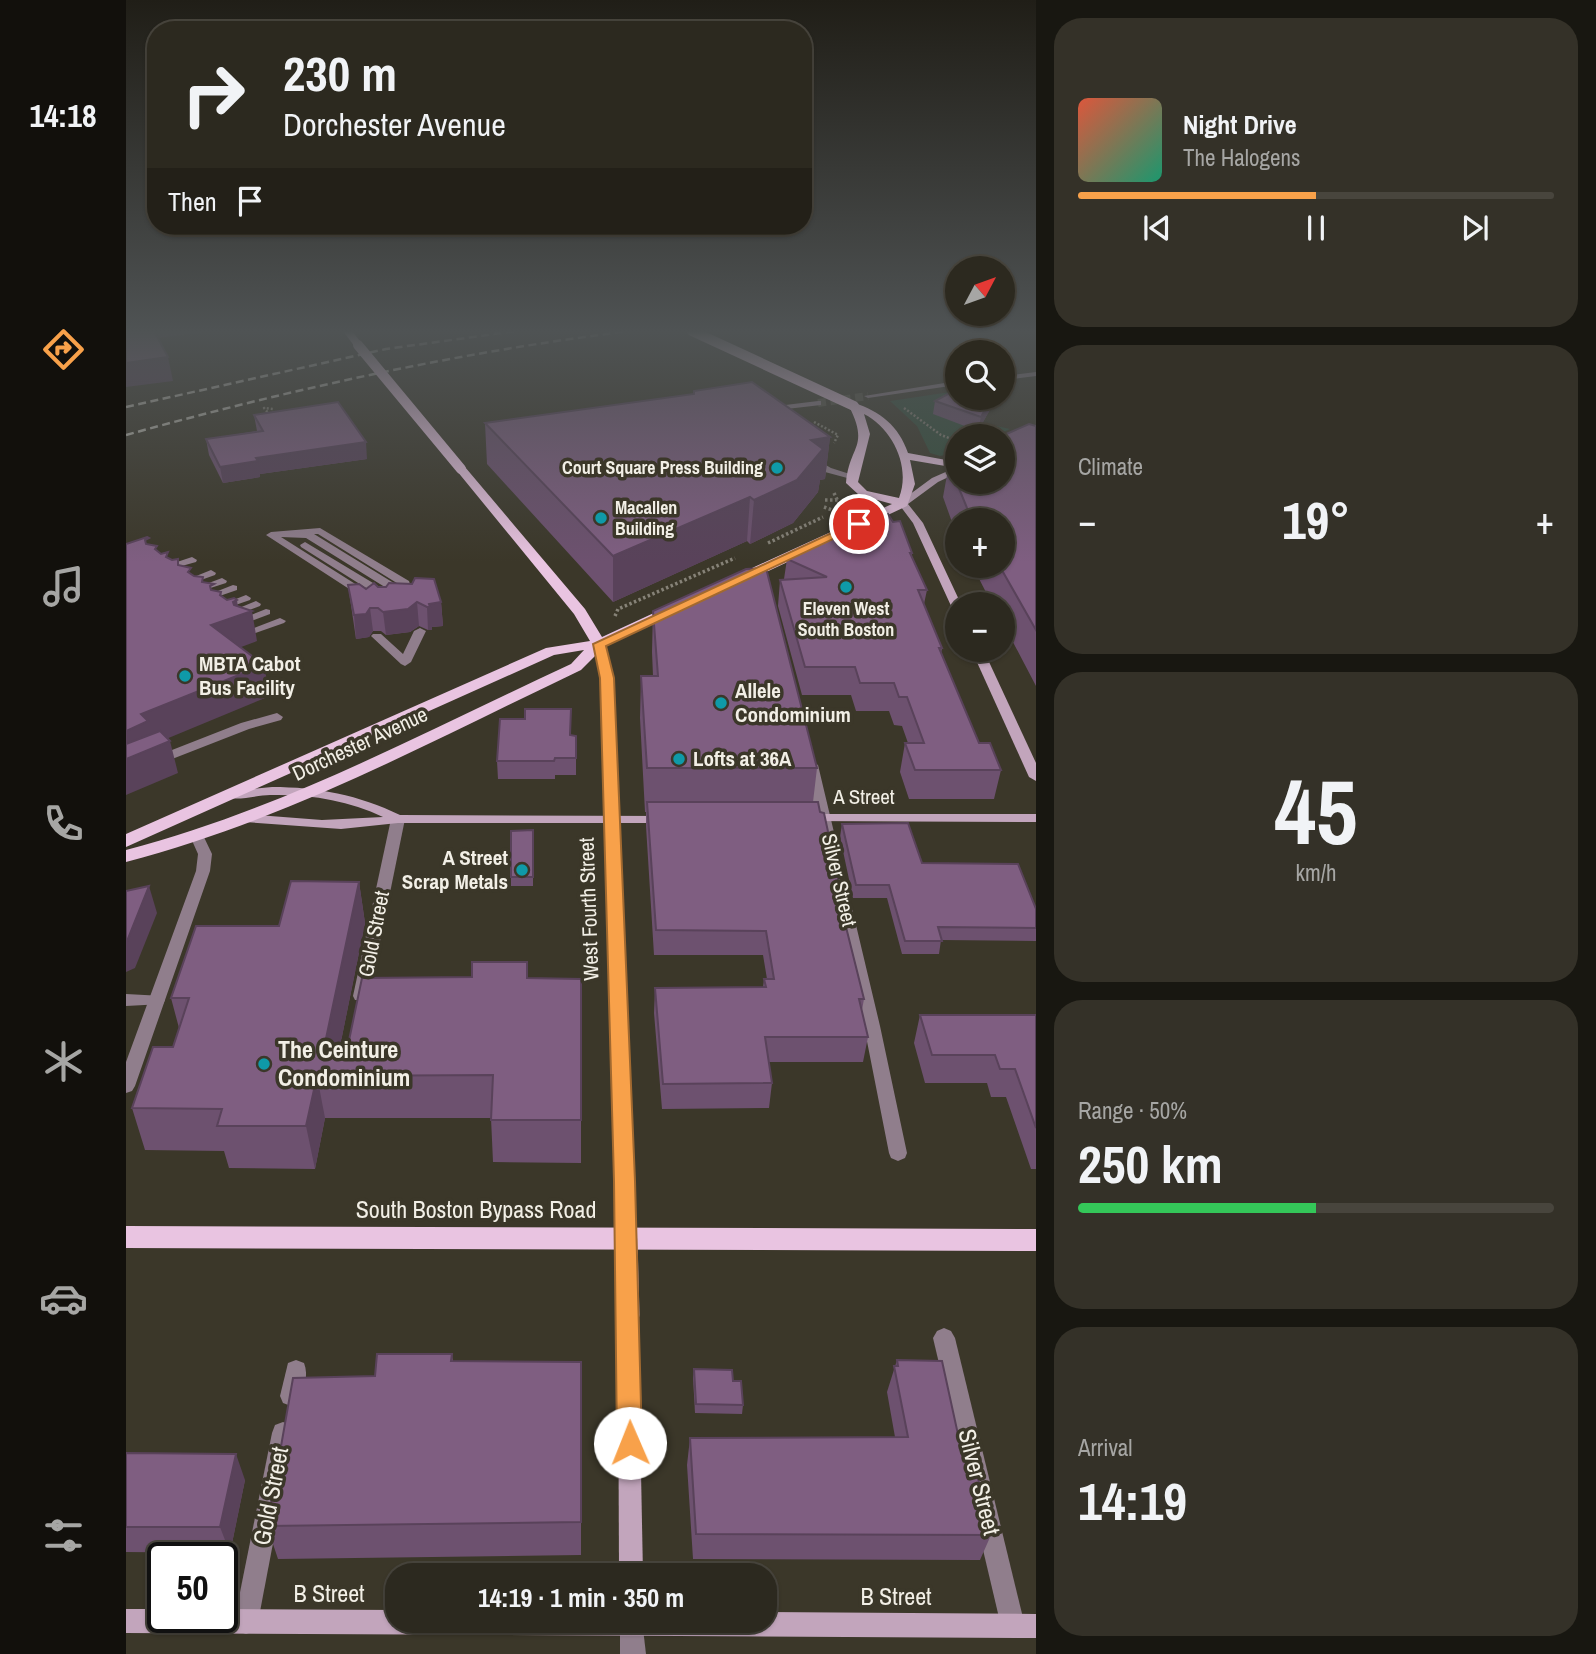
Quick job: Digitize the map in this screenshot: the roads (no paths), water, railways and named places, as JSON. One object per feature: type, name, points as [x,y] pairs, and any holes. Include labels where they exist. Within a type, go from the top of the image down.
[{"type":"main road","name":"West Fourth Street","points":[[410,408],[580,612],[599,644]]},
{"type":"main road","points":[[855,408],[864,427],[863,443],[851,476],[852,483],[863,493],[903,503],[918,523],[950,592]]},
{"type":"main road","points":[[859,408],[878,416],[892,428],[911,483],[903,503]]},
{"type":"main road","points":[[903,454],[945,464]]},
{"type":"main road","points":[[727,585],[762,575],[903,503],[945,475]]},
{"type":"main road","name":"Dorchester Avenue","points":[[126,841],[551,651],[599,644],[692,601]]},
{"type":"main road","name":"Dorchester Avenue","points":[[126,856],[163,848],[310,793],[576,667],[599,644]]},
{"type":"main road","points":[[983,662],[1036,777]]},
{"type":"main road","points":[[224,796],[265,791],[310,793],[358,802],[398,819]]},
{"type":"main road","points":[[245,818],[345,825],[398,819],[680,819]]},
{"type":"main road","name":"A Street","points":[[792,818],[1036,818]]},
{"type":"main road","name":"West Fourth Street","points":[[612,819],[625,1181],[631,1563]]},
{"type":"main road","name":"South Boston Bypass Road","points":[[126,1237],[1036,1240]]},
{"type":"main road","name":"B Street","points":[[126,1621],[385,1622]]},
{"type":"main road","name":"B Street","points":[[777,1623],[1025,1626]]},
{"type":"street","points":[[759,411],[780,408]]},
{"type":"street","points":[[801,452],[828,470],[851,476]]},
{"type":"street","points":[[271,535],[320,531],[405,583],[410,602]]},
{"type":"street","points":[[271,535],[308,535],[393,587],[398,603]]},
{"type":"street","points":[[271,535],[296,539],[379,591],[384,604]]},
{"type":"street","points":[[271,535],[367,596],[369,606]]},
{"type":"street","points":[[159,570],[196,563],[169,577]]},
{"type":"street","points":[[179,584],[211,573]]},
{"type":"street","points":[[190,592],[222,581]]},
{"type":"street","points":[[201,600],[233,588]]},
{"type":"street","points":[[219,613],[256,605],[234,624]]},
{"type":"street","points":[[247,634],[279,621]]},
{"type":"street","points":[[405,662],[413,632]]},
{"type":"street","points":[[392,634],[405,662]]},
{"type":"street","points":[[377,636],[405,662]]},
{"type":"street","name":"West Fourth Street","points":[[599,644],[607,678],[612,819]]},
{"type":"street","points":[[126,774],[245,726],[277,717]]},
{"type":"street","name":"Silver Street","points":[[806,748],[826,818],[898,1153]]},
{"type":"street","name":"Gold Street","points":[[357,1017],[398,819]]},
{"type":"street","points":[[126,1086],[204,865],[203,848],[197,836]]},
{"type":"street","points":[[126,1000],[157,1000]]},
{"type":"street","name":"Silver Street","points":[[944,1338],[1025,1626]]},
{"type":"street","name":"Gold Street","points":[[246,1622],[296,1370]]},
{"type":"street","points":[[631,1633],[632,1654]]},
{"type":"railway","points":[[126,435],[228,408]]},
{"type":"place","name":"Court Square Press Building","points":[[777,468]]},
{"type":"place","name":"Macallen Building","points":[[601,518]]},
{"type":"place","name":"Eleven West South Boston","points":[[846,587]]},
{"type":"place","name":"MBTA Cabot Bus Facility","points":[[185,676]]},
{"type":"place","name":"Allele Condominium","points":[[721,703]]},
{"type":"place","name":"Lofts at 36A","points":[[679,759]]},
{"type":"place","name":"A Street Scrap Metals","points":[[522,870]]},
{"type":"place","name":"The Ceinture Condominium","points":[[264,1064]]}]
